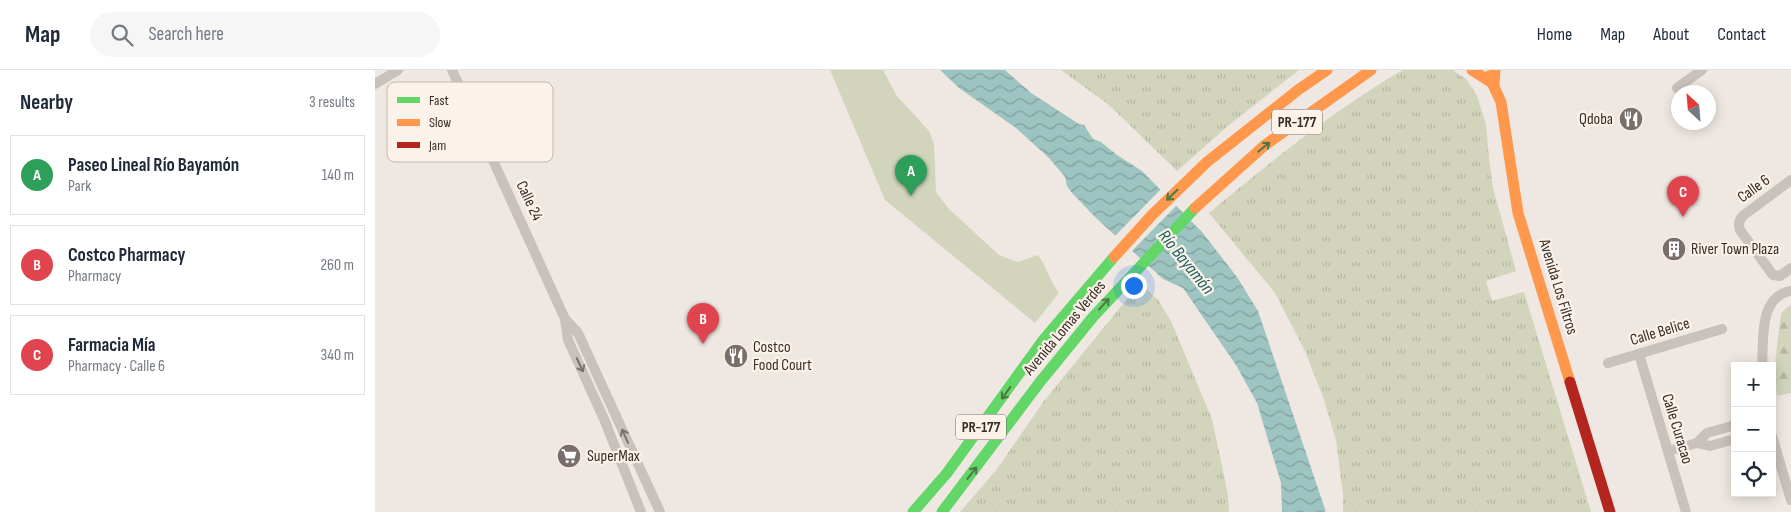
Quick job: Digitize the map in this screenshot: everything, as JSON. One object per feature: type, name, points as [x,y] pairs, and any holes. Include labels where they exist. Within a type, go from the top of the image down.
[{"type":"main road","name":"Avenida Lomas Verdes","points":[[913,512],[947,474],[1044,339],[1094,278],[1135,233],[1207,162],[1298,90],[1327,70]]},
{"type":"main road","name":"Avenida Lomas Verdes","points":[[942,512],[1040,382],[1093,317],[1155,249],[1227,178],[1265,145],[1371,70]]},
{"type":"main road","points":[[1473,70],[1494,84],[1495,70]]},
{"type":"main road","name":"Avenida Los Filtros","points":[[1486,70],[1501,102],[1518,213],[1610,512]]},
{"type":"street","points":[[375,84],[398,70]]},
{"type":"street","name":"Calle 24","points":[[453,70],[458,82]]},
{"type":"street","points":[[1681,85],[1702,70]]},
{"type":"street","name":"Calle 24","points":[[494,162],[565,319],[568,340],[604,419],[641,512]]},
{"type":"street","name":"Calle 6","points":[[1791,180],[1741,217],[1739,224],[1740,230],[1773,275],[1780,276],[1791,268]]},
{"type":"street","points":[[1762,362],[1769,305],[1778,295],[1791,290]]},
{"type":"street","name":"Calle 24","points":[[565,319],[578,333],[660,512]]},
{"type":"street","name":"Calle Belice","points":[[1608,363],[1721,329]]},
{"type":"street","name":"Calle Curacao","points":[[1639,354],[1686,512]]},
{"type":"street","points":[[1697,443],[1707,432],[1731,426]]},
{"type":"street","points":[[1668,451],[1697,443],[1710,446],[1730,440],[1721,429]]},
{"type":"street","points":[[1776,449],[1791,500]]},
{"type":"green space","points":[[830,70],[883,70],[897,96],[929,131],[934,144],[936,192],[948,208],[999,255],[1018,262],[1038,255],[1059,293],[1035,323],[885,200]]},
{"type":"green space","points":[[1061,70],[1299,70],[1228,126],[1177,171],[1109,105]]},
{"type":"green space","points":[[1403,70],[1453,70],[1467,80],[1477,96],[1486,124],[1493,188],[1516,271],[1486,281],[1492,301],[1524,292],[1591,512],[1343,512],[1343,495],[1336,440],[1324,400],[1305,351],[1275,293],[1209,213],[1327,119]]},
{"type":"green space","points":[[1140,283],[1158,300],[1171,321],[1212,419],[1228,495],[1229,512],[960,512],[997,469],[1044,401]]},
{"type":"green space","points":[[1791,305],[1791,393],[1777,396],[1775,362],[1781,314]]},
{"type":"water","name":"Río Bayamón","points":[[940,70],[1005,70],[1031,93],[1079,124],[1084,125],[1093,139],[1101,142],[1142,171],[1202,232],[1237,277],[1258,311],[1326,512],[1282,512],[1281,483],[1257,403],[1236,365],[1183,288],[1163,279],[1096,218],[1072,193],[1067,186],[1065,177],[1049,158],[1016,128],[959,88]]},
{"type":"pier","points":[[1162,188],[1178,204],[1130,253],[1114,237]]},
{"type":"traffic: fast","points":[[942,512],[1040,382],[1093,317],[1195,208]]},
{"type":"traffic: fast","points":[[913,512],[947,473],[1044,339],[1114,257]]},
{"type":"traffic: slow","points":[[1114,257],[1152,215],[1207,162],[1298,90],[1327,70]]},
{"type":"traffic: slow","points":[[1195,208],[1265,145],[1371,70]]},
{"type":"traffic: slow","points":[[1472,70],[1494,84],[1495,70]]},
{"type":"traffic: slow","points":[[1489,76],[1501,102],[1518,213],[1570,382]]},
{"type":"traffic: jam","points":[[1570,382],[1610,512]]},
{"type":"place","name":"Qdoba","points":[[1631,119]]},
{"type":"place","name":"Paseo Lineal Río Bayamón","points":[[911,196]]},
{"type":"place","name":"Farmacia Mía","points":[[1683,217]]},
{"type":"place","name":"River Town Plaza","points":[[1674,249]]},
{"type":"place","name":"Costco Pharmacy","points":[[703,344]]},
{"type":"place","name":"Costco Food Court","points":[[736,356]]},
{"type":"place","name":"SuperMax","points":[[569,456]]}]
